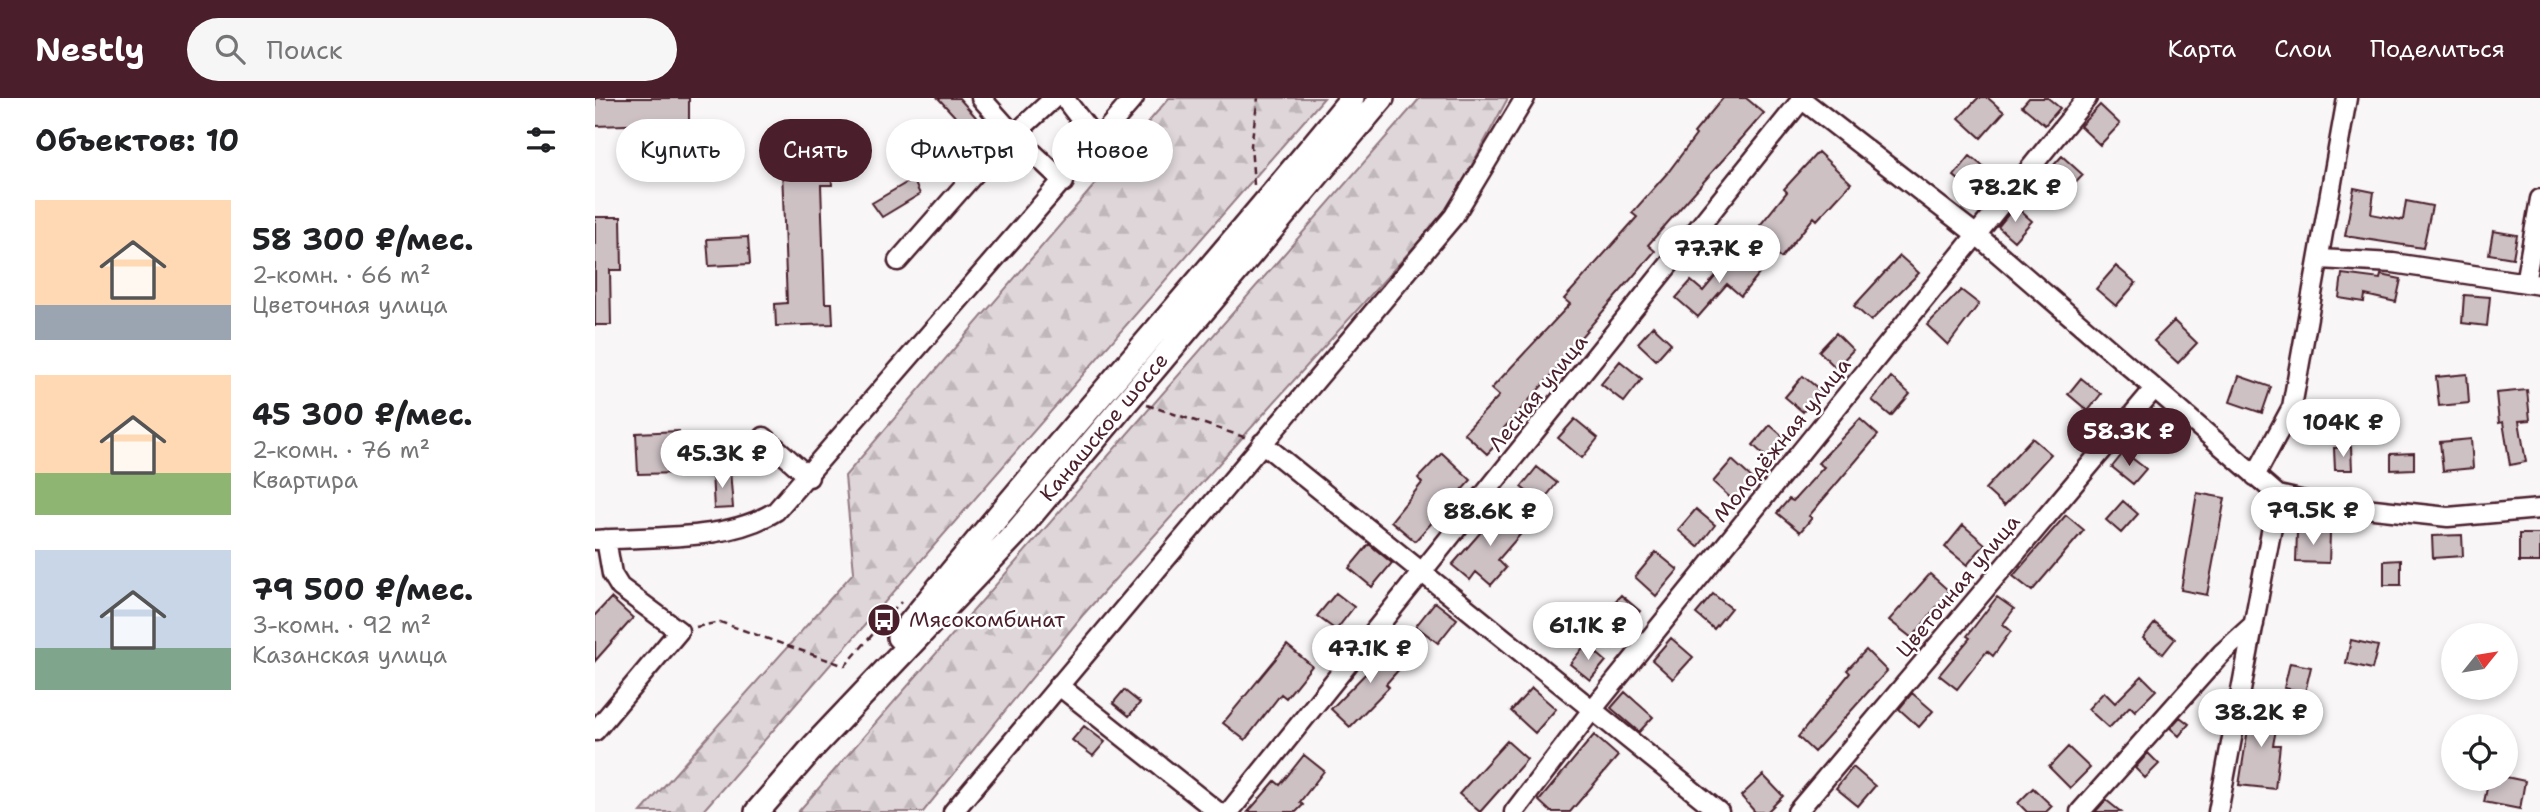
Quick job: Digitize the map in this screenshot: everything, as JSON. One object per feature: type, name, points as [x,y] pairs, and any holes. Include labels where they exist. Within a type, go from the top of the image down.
[{"type":"main road","name":"Канашское шоссе","points":[[757,812],[814,746],[996,517],[1256,216],[1352,98]]},
{"type":"main road","name":"Канашское шоссе","points":[[814,746],[1015,534],[1382,98]]},
{"type":"street","points":[[981,98],[1000,119]]},
{"type":"street","points":[[1031,119],[1054,98]]},
{"type":"street","points":[[1064,98],[1080,119]]},
{"type":"street","points":[[1117,119],[1134,98]]},
{"type":"street","points":[[953,812],[1454,216],[1525,98]]},
{"type":"street","name":"Молодёжная улица","points":[[1514,812],[1592,710],[2087,98]]},
{"type":"street","points":[[2255,476],[2292,407],[2347,98]]},
{"type":"street","points":[[1801,99],[1823,105],[2279,495],[2309,502],[2448,517],[2540,509]]},
{"type":"street","name":"Лесная улица","points":[[1229,812],[1424,573],[1801,99]]},
{"type":"street","points":[[1038,158],[1052,171]]},
{"type":"street","points":[[898,261],[967,182]]},
{"type":"street","points":[[595,731],[679,631],[621,587],[611,574],[601,539],[744,528],[776,511],[809,477],[1064,182]]},
{"type":"street","points":[[2320,258],[2393,263],[2533,284],[2540,199]]},
{"type":"street","name":"Цветочная улица","points":[[1797,812],[2154,390]]},
{"type":"street","points":[[764,437],[809,477]]},
{"type":"street","points":[[1262,443],[1719,812]]},
{"type":"street","points":[[2218,812],[2279,495]]},
{"type":"street","points":[[2080,812],[2222,653],[2254,624]]},
{"type":"street","points":[[1058,685],[1218,812]]},
{"type":"path","points":[[1256,216],[1251,145],[1258,98]]},
{"type":"path","points":[[1144,404],[1262,443]]},
{"type":"path","points":[[679,631],[720,622],[845,666],[906,596]]},
{"type":"green space","points":[[1169,98],[1324,98],[702,812],[641,812],[854,572],[845,476],[1097,182],[1173,182],[1173,119],[1151,119]]},
{"type":"green space","points":[[1420,98],[1508,98],[1448,209],[1082,616],[923,812],[798,812]]},
{"type":"building","points":[[595,98],[689,98],[689,119],[616,119],[616,125],[595,126]]},
{"type":"building","points":[[938,98],[959,98],[978,119],[957,119]]},
{"type":"building","points":[[1723,98],[1746,98],[1764,113],[1648,245],[1655,251],[1580,338],[1583,340],[1504,428],[1508,432],[1487,454],[1464,433],[1499,396],[1491,389],[1570,304],[1564,299],[1637,217],[1632,213],[1669,171],[1696,135],[1694,133]]},
{"type":"building","points":[[1978,98],[1988,98],[2004,112],[1981,138],[1959,118]]},
{"type":"building","points":[[2029,98],[2048,98],[2060,108],[2045,125],[2022,106]]},
{"type":"building","points":[[2100,105],[2120,124],[2100,145],[2080,126]]},
{"type":"building","points":[[1818,152],[1851,183],[1817,220],[1814,217],[1781,258],[1752,235],[1787,192],[1784,189]]},
{"type":"building","points":[[1970,156],[2004,183],[1987,203],[1954,176]]},
{"type":"building","points":[[2062,156],[2083,175],[2063,196],[2043,177]]},
{"type":"building","points":[[782,182],[832,182],[832,185],[821,185],[825,303],[832,303],[833,324],[776,326],[775,304],[787,303]]},
{"type":"building","points":[[908,182],[914,182],[920,194],[882,217],[872,203]]},
{"type":"building","points":[[2354,188],[2374,192],[2371,214],[2403,220],[2406,201],[2432,206],[2423,248],[2345,236]]},
{"type":"building","points":[[2015,206],[2032,221],[2014,241],[1998,227]]},
{"type":"building","points":[[595,217],[621,217],[622,270],[610,270],[611,325],[595,325]]},
{"type":"building","points":[[2493,231],[2517,235],[2513,258],[2489,254]]},
{"type":"building","points":[[748,237],[750,264],[709,266],[707,239]]},
{"type":"building","points":[[1735,253],[1759,274],[1741,296],[1727,284],[1698,317],[1676,298],[1691,281],[1703,291]]},
{"type":"building","points":[[1900,256],[1919,273],[1871,321],[1854,306]]},
{"type":"building","points":[[2116,266],[2136,283],[2116,306],[2096,289]]},
{"type":"building","points":[[2342,274],[2380,279],[2381,275],[2401,279],[2396,302],[2365,295],[2364,302],[2339,298]]},
{"type":"building","points":[[1961,290],[1979,304],[1948,345],[1927,325]]},
{"type":"building","points":[[2464,295],[2490,297],[2487,326],[2462,323]]},
{"type":"building","points":[[2174,321],[2197,343],[2178,363],[2154,341]]},
{"type":"building","points":[[1653,326],[1671,343],[1656,360],[1638,343]]},
{"type":"building","points":[[1836,333],[1853,350],[1836,368],[1819,351]]},
{"type":"building","points":[[1620,361],[1642,379],[1624,402],[1601,384]]},
{"type":"building","points":[[2467,374],[2469,403],[2439,406],[2436,377]]},
{"type":"building","points":[[1803,376],[1820,390],[1803,412],[1785,397]]},
{"type":"building","points":[[2239,376],[2271,387],[2262,413],[2230,402]]},
{"type":"building","points":[[1891,377],[1910,394],[1891,416],[1872,400]]},
{"type":"building","points":[[2081,378],[2101,394],[2088,411],[2068,394]]},
{"type":"building","points":[[2527,390],[2530,420],[2519,421],[2526,462],[2510,465],[2503,422],[2499,423],[2496,393]]},
{"type":"building","points":[[1575,419],[1598,438],[1582,458],[1558,438]]},
{"type":"building","points":[[1860,419],[1878,435],[1809,516],[1812,518],[1800,532],[1777,513],[1789,499],[1793,501],[1824,467],[1818,463]]},
{"type":"building","points":[[1770,425],[1785,438],[1767,458],[1753,445]]},
{"type":"building","points":[[679,431],[681,473],[638,474],[636,433]]},
{"type":"building","points":[[2032,438],[2051,454],[2004,506],[1985,489]]},
{"type":"building","points":[[2471,439],[2473,468],[2443,471],[2440,442]]},
{"type":"building","points":[[2351,447],[2352,470],[2335,470],[2334,448]]},
{"type":"building","points":[[2124,452],[2146,469],[2133,484],[2112,467]]},
{"type":"building","points":[[1442,453],[1471,480],[1415,541],[1391,521],[1422,483],[1418,478]]},
{"type":"building","points":[[2414,453],[2414,469],[2391,470],[2391,454]]},
{"type":"building","points":[[1732,460],[1753,479],[1734,501],[1713,482]]},
{"type":"building","points":[[1537,467],[1557,483],[1541,503],[1521,487]]},
{"type":"building","points":[[730,470],[733,508],[714,509],[712,472]]},
{"type":"building","points":[[2197,493],[2225,498],[2207,595],[2181,590]]},
{"type":"building","points":[[2123,501],[2138,514],[2121,533],[2106,520]]},
{"type":"building","points":[[1502,508],[1525,529],[1498,560],[1506,568],[1491,585],[1476,572],[1470,580],[1452,565]]},
{"type":"building","points":[[1696,509],[1715,525],[1698,547],[1678,530]]},
{"type":"building","points":[[2066,515],[2084,530],[2032,591],[2013,576]]},
{"type":"building","points":[[1963,525],[1985,544],[1967,565],[1945,547]]},
{"type":"building","points":[[2297,532],[2330,533],[2329,563],[2296,562]]},
{"type":"building","points":[[2519,534],[2540,534],[2540,562],[2519,562]]},
{"type":"building","points":[[2462,535],[2463,556],[2433,558],[2432,536]]},
{"type":"building","points":[[1369,544],[1392,563],[1372,587],[1349,568]]},
{"type":"building","points":[[1656,552],[1678,570],[1656,596],[1635,577]]},
{"type":"building","points":[[2401,560],[2401,585],[2384,585],[2384,561]]},
{"type":"building","points":[[1930,574],[1949,591],[1912,638],[1889,620]]},
{"type":"building","points":[[1336,593],[1354,607],[1336,630],[1317,616]]},
{"type":"building","points":[[1713,594],[1731,608],[1714,629],[1696,614]]},
{"type":"building","points":[[1621,595],[1640,611],[1622,631],[1603,615]]},
{"type":"building","points":[[1997,597],[2014,609],[2003,624],[2011,631],[1993,656],[1987,651],[1957,689],[1939,675],[1970,638],[1967,636]]},
{"type":"building","points":[[611,598],[633,618],[595,661],[595,615]]},
{"type":"building","points":[[1435,602],[1457,619],[1438,643],[1416,626]]},
{"type":"building","points":[[2155,623],[2175,639],[2163,654],[2143,638]]},
{"type":"building","points":[[1671,638],[1693,657],[1673,679],[1652,660]]},
{"type":"building","points":[[2351,640],[2378,646],[2372,669],[2346,663]]},
{"type":"building","points":[[1388,641],[1408,659],[1386,684],[1389,687],[1350,727],[1331,709],[1377,662],[1373,658]]},
{"type":"building","points":[[1586,644],[1606,661],[1590,680],[1570,664]]},
{"type":"building","points":[[1287,645],[1312,666],[1286,698],[1281,694],[1245,740],[1223,723]]},
{"type":"building","points":[[1866,650],[1887,671],[1814,752],[1798,737],[1850,673],[1847,670]]},
{"type":"building","points":[[2290,663],[2311,667],[2305,692],[2284,688]]},
{"type":"building","points":[[2142,676],[2156,690],[2135,711],[2130,706],[2109,728],[2088,709],[2104,692],[2115,703]]},
{"type":"building","points":[[1532,688],[1556,709],[1535,733],[1511,711]]},
{"type":"building","points":[[1124,690],[1140,703],[1129,716],[1113,703]]},
{"type":"building","points":[[1625,692],[1653,717],[1639,732],[1611,708]]},
{"type":"building","points":[[1912,693],[1933,711],[1919,727],[1899,709]]},
{"type":"building","points":[[2252,704],[2280,709],[2273,745],[2280,745],[2275,789],[2239,785]]},
{"type":"building","points":[[2180,717],[2189,724],[2179,736],[2170,728]]},
{"type":"building","points":[[1084,726],[1105,742],[1093,756],[1072,740]]},
{"type":"building","points":[[1594,735],[1618,756],[1570,812],[1551,812],[1539,801]]},
{"type":"building","points":[[1507,741],[1527,759],[1480,812],[1459,794]]},
{"type":"building","points":[[2068,747],[2090,768],[2070,788],[2049,767]]},
{"type":"building","points":[[2148,753],[2159,764],[2145,778],[2135,768]]},
{"type":"building","points":[[1304,755],[1324,771],[1300,802],[1303,805],[1296,812],[1248,812],[1275,781],[1280,785]]},
{"type":"building","points":[[1853,767],[1875,786],[1858,806],[1836,788]]},
{"type":"building","points":[[1763,775],[1783,796],[1767,812],[1755,812],[1741,796]]},
{"type":"building","points":[[2518,780],[2525,781],[2520,809],[2484,802],[2486,791],[2518,791]]},
{"type":"building","points":[[2033,788],[2052,806],[2046,812],[2027,812],[2018,803]]},
{"type":"building","points":[[2106,800],[2121,812],[2095,812]]},
{"type":"place","name":"Мясокомбинат","points":[[884,620]]}]
